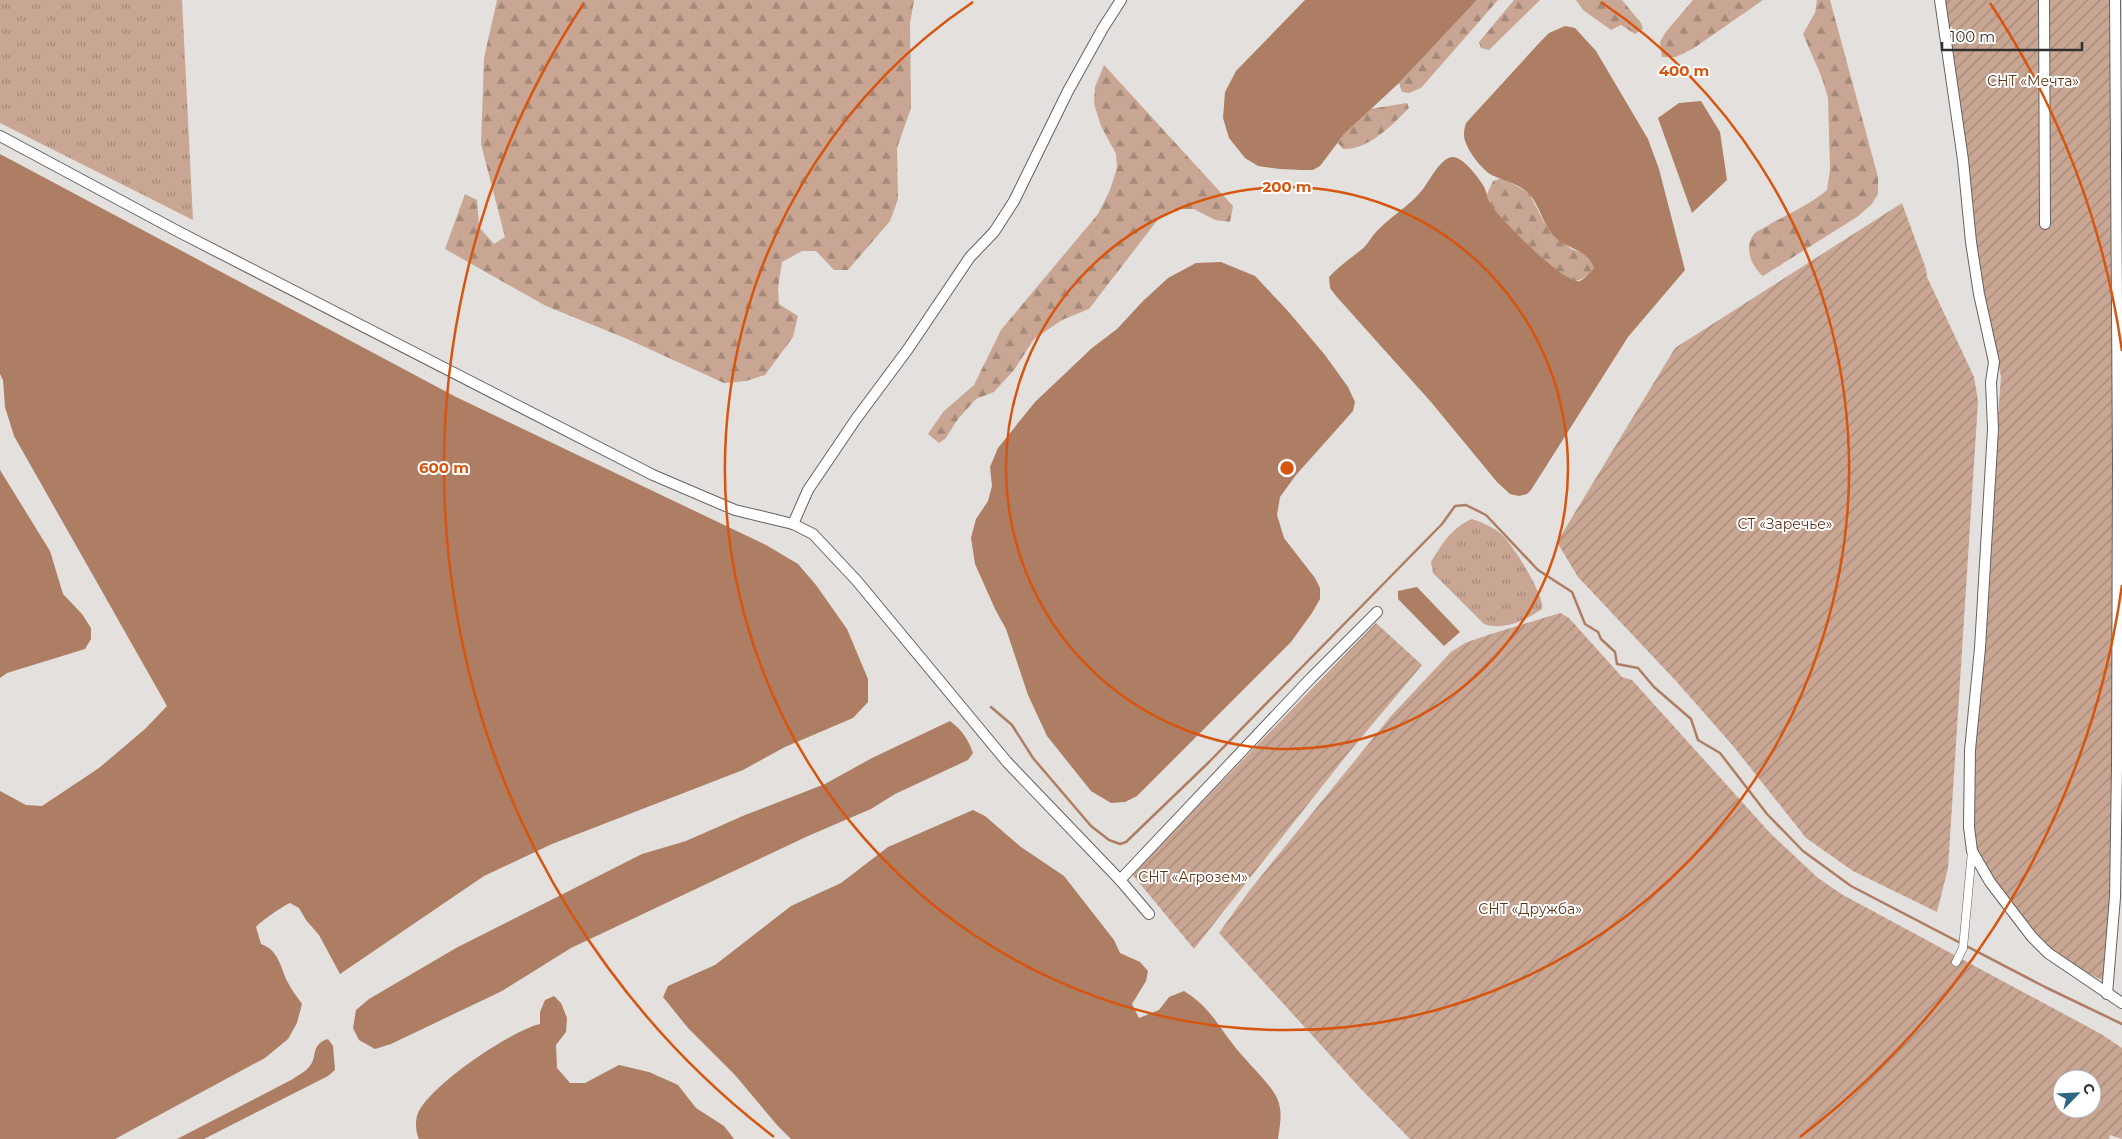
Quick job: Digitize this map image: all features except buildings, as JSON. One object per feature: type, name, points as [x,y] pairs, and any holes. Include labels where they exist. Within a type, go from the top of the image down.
[{"type":"street","points":[[793,524],[808,490],[856,419],[908,349],[970,257],[994,232],[1014,201],[1068,91],[1121,0]]},
{"type":"street","points":[[1940,0],[1963,160],[1971,242],[1979,294],[1994,362],[1991,382],[1993,429],[1981,639],[1970,750],[1969,828],[1972,852],[1963,948],[1956,962]]},
{"type":"street","points":[[2044,0],[2045,224]]},
{"type":"street","points":[[2107,994],[2115,897],[2117,747],[2118,464],[2115,0]]},
{"type":"street","points":[[0,136],[181,233],[653,475],[735,510],[793,524],[813,534],[829,548],[1007,762],[1120,880],[1149,914]]},
{"type":"street","points":[[1120,880],[1311,678],[1377,612]]},
{"type":"street","points":[[1972,852],[1990,882],[2032,937],[2048,953],[2122,1003]]},
{"type":"green space","points":[[0,0],[182,0],[193,220],[0,123]]},
{"type":"green space","points":[[497,0],[914,0],[910,24],[911,108],[897,148],[898,199],[890,221],[848,270],[834,270],[816,251],[802,251],[782,262],[778,288],[779,304],[798,316],[793,337],[765,375],[746,381],[724,383],[625,338],[546,306],[445,249],[465,194],[477,200],[479,227],[494,244],[505,237],[481,144],[484,58]]},
{"type":"green space","points":[[1477,0],[1498,0],[1421,88],[1409,93],[1402,92],[1399,83]]},
{"type":"green space","points":[[1514,0],[1540,0],[1489,50],[1481,48],[1479,42]]},
{"type":"green space","points":[[1576,0],[1622,0],[1641,23],[1643,29],[1635,34],[1621,25],[1611,30],[1583,10]]},
{"type":"green space","points":[[1693,0],[1763,0],[1694,48],[1676,57],[1662,57],[1660,42],[1665,33]]},
{"type":"green space","points":[[1817,0],[1830,0],[1878,177],[1878,194],[1872,204],[1857,217],[1763,276],[1755,268],[1750,257],[1749,245],[1754,234],[1806,205],[1827,190],[1830,170],[1828,98],[1822,78],[1803,34],[1815,13]]},
{"type":"green space","name":"СНТ «Мечта»","points":[[1942,0],[2111,0],[2115,879],[2105,982],[2051,953],[1992,879],[1979,858],[1974,837],[1973,756],[2001,376],[1981,291]]},
{"type":"green space","points":[[1104,65],[1233,206],[1230,222],[1215,220],[1194,209],[1173,209],[1159,218],[1089,309],[1062,320],[1034,339],[1014,370],[994,392],[976,399],[958,419],[945,439],[939,443],[928,434],[943,412],[974,385],[1001,330],[1098,214],[1110,190],[1117,168],[1116,154],[1101,126],[1094,104],[1095,87]]},
{"type":"green space","points":[[1407,103],[1409,108],[1388,129],[1371,141],[1353,148],[1343,149],[1338,143],[1345,133],[1370,109]]},
{"type":"green space","points":[[1502,178],[1529,193],[1544,222],[1571,249],[1591,258],[1594,268],[1587,276],[1575,281],[1554,269],[1496,212],[1490,204],[1487,194],[1493,181]]},
{"type":"green space","name":"СТ «Заречье»","points":[[1902,203],[1926,269],[1927,277],[1974,377],[1978,401],[1948,868],[1937,912],[1853,871],[1806,838],[1734,747],[1676,681],[1578,577],[1557,542],[1675,348]]},
{"type":"green space","points":[[1472,519],[1492,528],[1508,541],[1539,593],[1542,609],[1515,623],[1499,626],[1484,624],[1433,573],[1431,562],[1444,543],[1453,531]]},
{"type":"green space","name":"СНТ «Дружба»","points":[[1560,613],[1569,618],[1622,677],[1632,680],[1771,834],[1818,878],[1843,895],[2101,1034],[2122,1048],[2122,1139],[2110,1135],[2109,1139],[1410,1139],[1361,1089],[1219,933],[1249,891],[1391,716],[1451,652],[1465,643]]},
{"type":"green space","name":"СНТ «Агрозем»","points":[[1376,623],[1422,665],[1350,751],[1194,949],[1132,874]]},
{"type":"shaded area","points":[[1305,0],[1477,0],[1399,83],[1345,133],[1320,166],[1313,170],[1302,170],[1258,166],[1245,158],[1229,138],[1223,118],[1225,92],[1236,71]]},
{"type":"shaded area","points":[[1565,26],[1575,28],[1596,51],[1648,139],[1659,169],[1685,270],[1628,337],[1531,490],[1527,494],[1519,496],[1510,494],[1497,482],[1431,402],[1336,296],[1330,288],[1329,277],[1363,248],[1383,225],[1418,195],[1445,160],[1453,157],[1461,160],[1474,173],[1484,187],[1492,206],[1507,224],[1534,250],[1548,263],[1572,280],[1580,281],[1584,279],[1594,268],[1588,257],[1556,238],[1532,197],[1524,190],[1490,174],[1470,152],[1464,134],[1466,123],[1541,41],[1549,33]]},
{"type":"shaded area","points":[[1701,101],[1720,132],[1727,180],[1692,213],[1658,118],[1679,103]]},
{"type":"shaded area","points":[[0,154],[456,397],[766,545],[798,564],[816,585],[847,629],[868,679],[868,702],[853,718],[785,747],[743,770],[552,844],[484,876],[340,974],[319,935],[306,920],[299,908],[290,903],[287,904],[256,927],[261,944],[275,954],[289,984],[302,1004],[297,1023],[288,1039],[265,1058],[115,1139],[0,1139],[0,791],[26,805],[42,806],[99,768],[145,729],[167,706],[14,436],[5,407],[3,380],[0,374]]},
{"type":"shaded area","points":[[1221,262],[1255,276],[1325,355],[1348,387],[1355,402],[1353,411],[1296,475],[1280,497],[1277,515],[1284,538],[1315,578],[1320,588],[1320,599],[1291,642],[1137,796],[1125,802],[1111,803],[1091,791],[1047,736],[1028,695],[1006,629],[975,564],[971,538],[976,519],[988,501],[992,486],[990,467],[998,448],[1035,402],[1092,348],[1117,329],[1168,278],[1196,263]]},
{"type":"shaded area","points":[[0,470],[50,551],[63,594],[82,614],[91,628],[91,639],[85,649],[7,673],[0,678]]},
{"type":"shaded area","points":[[1417,587],[1460,632],[1444,646],[1398,599],[1398,591]]},
{"type":"shaded area","points":[[950,721],[961,731],[969,743],[973,753],[968,760],[895,794],[871,809],[808,836],[571,948],[502,991],[391,1044],[375,1049],[359,1040],[353,1028],[356,1010],[369,999],[456,948],[642,854],[686,841],[745,815],[825,784],[872,758]]},
{"type":"shaded area","points":[[973,810],[985,816],[1021,847],[1064,876],[1114,940],[1120,953],[1140,962],[1148,971],[1146,981],[1132,1004],[1139,1018],[1159,1010],[1169,997],[1184,991],[1209,1012],[1277,1098],[1280,1113],[1278,1139],[791,1139],[735,1075],[688,1028],[663,997],[668,986],[715,965],[791,906],[841,883],[888,847]]},
{"type":"shaded area","points":[[554,996],[561,1003],[567,1018],[566,1032],[556,1045],[557,1068],[570,1083],[585,1083],[619,1065],[649,1072],[678,1085],[696,1108],[724,1126],[734,1139],[419,1139],[416,1128],[417,1116],[423,1105],[435,1091],[471,1062],[491,1049],[510,1037],[540,1024],[540,1012],[545,1000]]},
{"type":"shaded area","points":[[328,1039],[333,1046],[335,1070],[328,1076],[204,1139],[177,1139],[293,1079],[309,1067],[316,1048],[322,1041]]},
{"type":"waterway","points":[[991,707],[1012,725],[1033,758],[1091,826],[1109,840],[1120,844],[1126,842],[1209,762],[1442,524],[1455,506],[1466,505],[1486,515],[1538,570],[1572,592],[1585,624],[1598,632],[1601,639],[1615,652],[1617,664],[1638,668],[1654,687],[1691,719],[1698,740],[1720,753],[1767,814],[1803,851],[1851,886],[2045,987],[2122,1024]]}]
